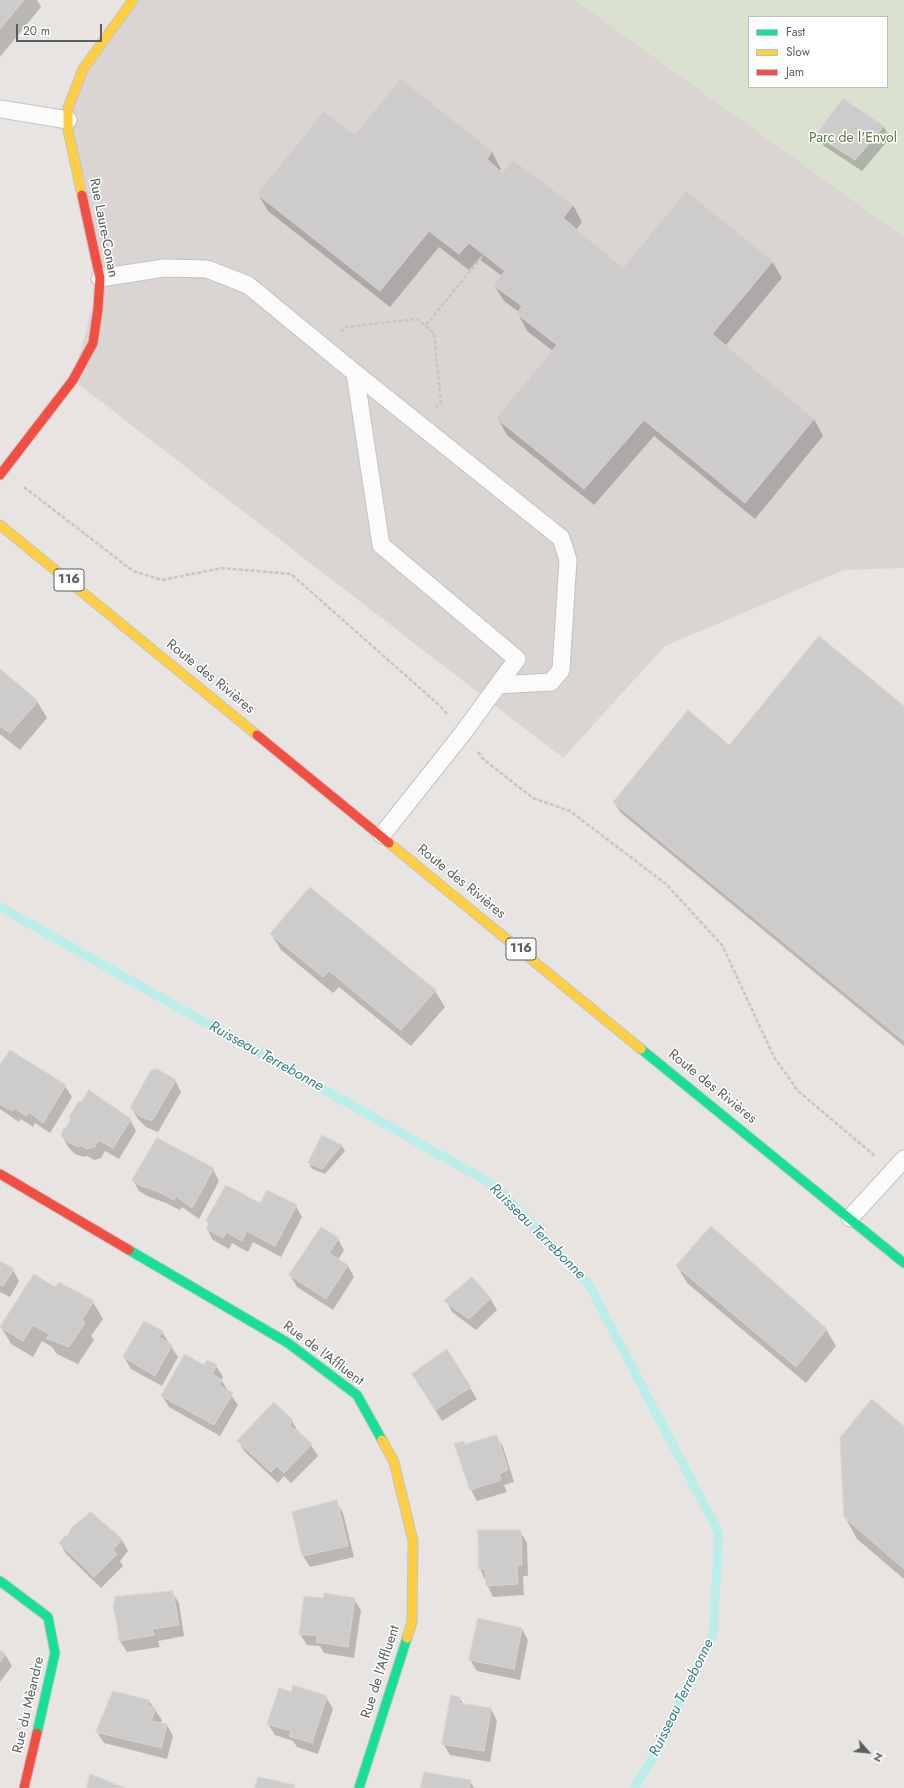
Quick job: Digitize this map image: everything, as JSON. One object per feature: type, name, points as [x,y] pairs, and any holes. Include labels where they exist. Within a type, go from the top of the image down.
[{"type":"street","name":"Rue Laure-Conan","points":[[0,475],[73,380],[93,343],[98,309],[100,278],[68,130],[68,108],[83,69],[133,0]]},
{"type":"street","name":"Route des Rivières","points":[[0,525],[904,1262]]},
{"type":"street","name":"Rue de l'Affluent","points":[[0,1174],[288,1343],[356,1395],[394,1462],[413,1541],[412,1622],[359,1788]]},
{"type":"street","name":"Rue du Mèandre","points":[[0,1581],[48,1617],[55,1653],[24,1788]]},
{"type":"lane","points":[[0,108],[68,120]]},
{"type":"lane","points":[[100,278],[164,268],[207,269],[248,285],[561,538],[568,560],[562,670],[551,682],[498,685]]},
{"type":"lane","points":[[356,373],[381,545],[517,660],[463,733],[382,835]]},
{"type":"lane","points":[[850,1218],[899,1165]]},
{"type":"path","points":[[426,325],[484,254]]},
{"type":"path","points":[[327,350],[345,327],[417,319],[426,325],[434,333],[441,402],[421,426]]},
{"type":"path","points":[[27,489],[133,571],[162,580],[222,568],[291,574],[439,705],[483,758],[533,798],[570,811],[666,884],[722,946],[774,1057],[798,1091],[899,1165]]},
{"type":"shaded area","points":[[133,0],[575,0],[904,237],[904,568],[844,570],[665,646],[563,758],[73,380],[100,278],[68,130],[83,69]]},
{"type":"green space","name":"Parc de l'Envol","points":[[575,0],[904,0],[904,237]]},
{"type":"building","points":[[0,0],[24,0],[0,29]]},
{"type":"building","points":[[401,79],[492,151],[487,159],[502,173],[513,160],[573,205],[563,218],[623,268],[686,191],[773,261],[712,334],[814,419],[745,503],[644,420],[584,489],[496,418],[557,345],[517,314],[522,306],[493,285],[505,271],[469,243],[459,254],[429,231],[380,291],[257,194],[324,111],[354,135]]},
{"type":"building","points":[[843,99],[884,126],[855,160],[816,135]]},
{"type":"building","points":[[819,636],[904,706],[904,1041],[613,802],[688,710],[729,745]]},
{"type":"building","points":[[0,669],[38,701],[10,733],[0,726]]},
{"type":"building","points":[[310,887],[436,990],[401,1030],[329,971],[323,977],[270,934]]},
{"type":"building","points":[[10,1050],[66,1085],[43,1123],[29,1112],[26,1116],[14,1108],[12,1111],[0,1104],[0,1065]]},
{"type":"building","points":[[157,1069],[176,1080],[152,1121],[139,1116],[130,1108],[151,1070]]},
{"type":"building","points":[[89,1090],[131,1119],[113,1148],[98,1140],[95,1147],[87,1149],[80,1145],[78,1147],[68,1142],[61,1136],[64,1128],[66,1128],[71,1118],[69,1117],[79,1101],[81,1102]]},
{"type":"building","points":[[322,1135],[342,1145],[322,1169],[308,1163]]},
{"type":"building","points":[[157,1138],[214,1168],[192,1208],[176,1196],[174,1200],[159,1192],[139,1185],[132,1180]]},
{"type":"building","points":[[226,1185],[260,1203],[267,1190],[297,1205],[275,1246],[247,1231],[242,1241],[226,1232],[223,1238],[206,1229],[209,1223],[206,1221]]},
{"type":"building","points":[[711,1226],[827,1329],[796,1367],[676,1266]]},
{"type":"building","points":[[321,1227],[339,1238],[329,1253],[348,1265],[326,1299],[289,1275]]},
{"type":"building","points":[[0,1261],[14,1269],[3,1286],[0,1285]]},
{"type":"building","points":[[34,1274],[55,1287],[59,1282],[94,1301],[82,1320],[85,1323],[69,1347],[46,1338],[50,1335],[33,1325],[23,1341],[0,1327]]},
{"type":"building","points":[[472,1277],[491,1298],[469,1319],[444,1301]]},
{"type":"building","points":[[144,1321],[163,1331],[159,1337],[172,1345],[155,1376],[123,1357]]},
{"type":"building","points":[[447,1349],[471,1387],[435,1410],[412,1374]]},
{"type":"building","points":[[185,1354],[204,1365],[207,1360],[217,1365],[212,1374],[222,1380],[219,1385],[233,1393],[214,1425],[161,1396]]},
{"type":"building","points":[[872,1399],[904,1426],[904,1569],[844,1517],[840,1438]]},
{"type":"building","points":[[274,1402],[293,1420],[289,1425],[295,1430],[296,1429],[312,1444],[284,1473],[277,1466],[271,1472],[237,1441]]},
{"type":"building","points":[[497,1435],[508,1470],[499,1474],[501,1480],[470,1490],[454,1444],[464,1441],[465,1444]]},
{"type":"building","points":[[337,1500],[348,1546],[302,1556],[292,1512]]},
{"type":"building","points":[[91,1512],[122,1539],[113,1550],[117,1554],[94,1577],[59,1543],[65,1536],[68,1536],[72,1527]]},
{"type":"building","points":[[478,1530],[521,1530],[522,1565],[517,1565],[518,1584],[486,1586],[485,1569],[479,1569]]},
{"type":"building","points":[[173,1591],[179,1625],[152,1629],[154,1635],[119,1641],[113,1608],[115,1597]]},
{"type":"building","points":[[324,1593],[355,1598],[348,1647],[316,1642],[318,1636],[299,1634],[304,1596],[323,1598]]},
{"type":"building","points":[[478,1618],[522,1628],[514,1669],[469,1660]]},
{"type":"building","points":[[0,1650],[6,1654],[0,1662]]},
{"type":"building","points":[[293,1685],[327,1696],[312,1743],[289,1736],[291,1731],[267,1724],[279,1688],[291,1692]]},
{"type":"building","points":[[113,1691],[149,1700],[148,1706],[156,1708],[151,1721],[167,1724],[161,1748],[96,1732]]},
{"type":"building","points":[[451,1695],[460,1697],[459,1703],[491,1708],[484,1751],[442,1744]]},
{"type":"building","points":[[424,1772],[471,1780],[469,1788],[421,1788]]},
{"type":"building","points":[[90,1774],[125,1788],[87,1788]]},
{"type":"building","points":[[258,1777],[295,1785],[294,1788],[255,1788]]},
{"type":"waterway","name":"Ruisseau Terrebonne","points":[[0,907],[497,1187],[589,1285],[719,1533],[713,1635],[655,1754],[634,1788]]},
{"type":"traffic: fast","points":[[641,1049],[904,1263]]},
{"type":"traffic: fast","points":[[129,1250],[288,1343],[357,1395],[382,1440]]},
{"type":"traffic: fast","points":[[0,1581],[48,1617],[55,1653],[37,1733]]},
{"type":"traffic: fast","points":[[359,1788],[407,1638]]},
{"type":"traffic: slow","points":[[82,195],[68,130],[68,108],[83,69],[133,0]]},
{"type":"traffic: slow","points":[[0,525],[257,735]]},
{"type":"traffic: slow","points":[[389,843],[641,1049]]},
{"type":"traffic: slow","points":[[382,1440],[394,1462],[413,1541],[412,1622],[407,1638]]},
{"type":"traffic: jam","points":[[0,475],[73,380],[93,343],[98,309],[100,278],[82,195]]},
{"type":"traffic: jam","points":[[257,735],[389,843]]},
{"type":"traffic: jam","points":[[0,1174],[129,1250]]},
{"type":"traffic: jam","points":[[24,1788],[37,1733]]}]
